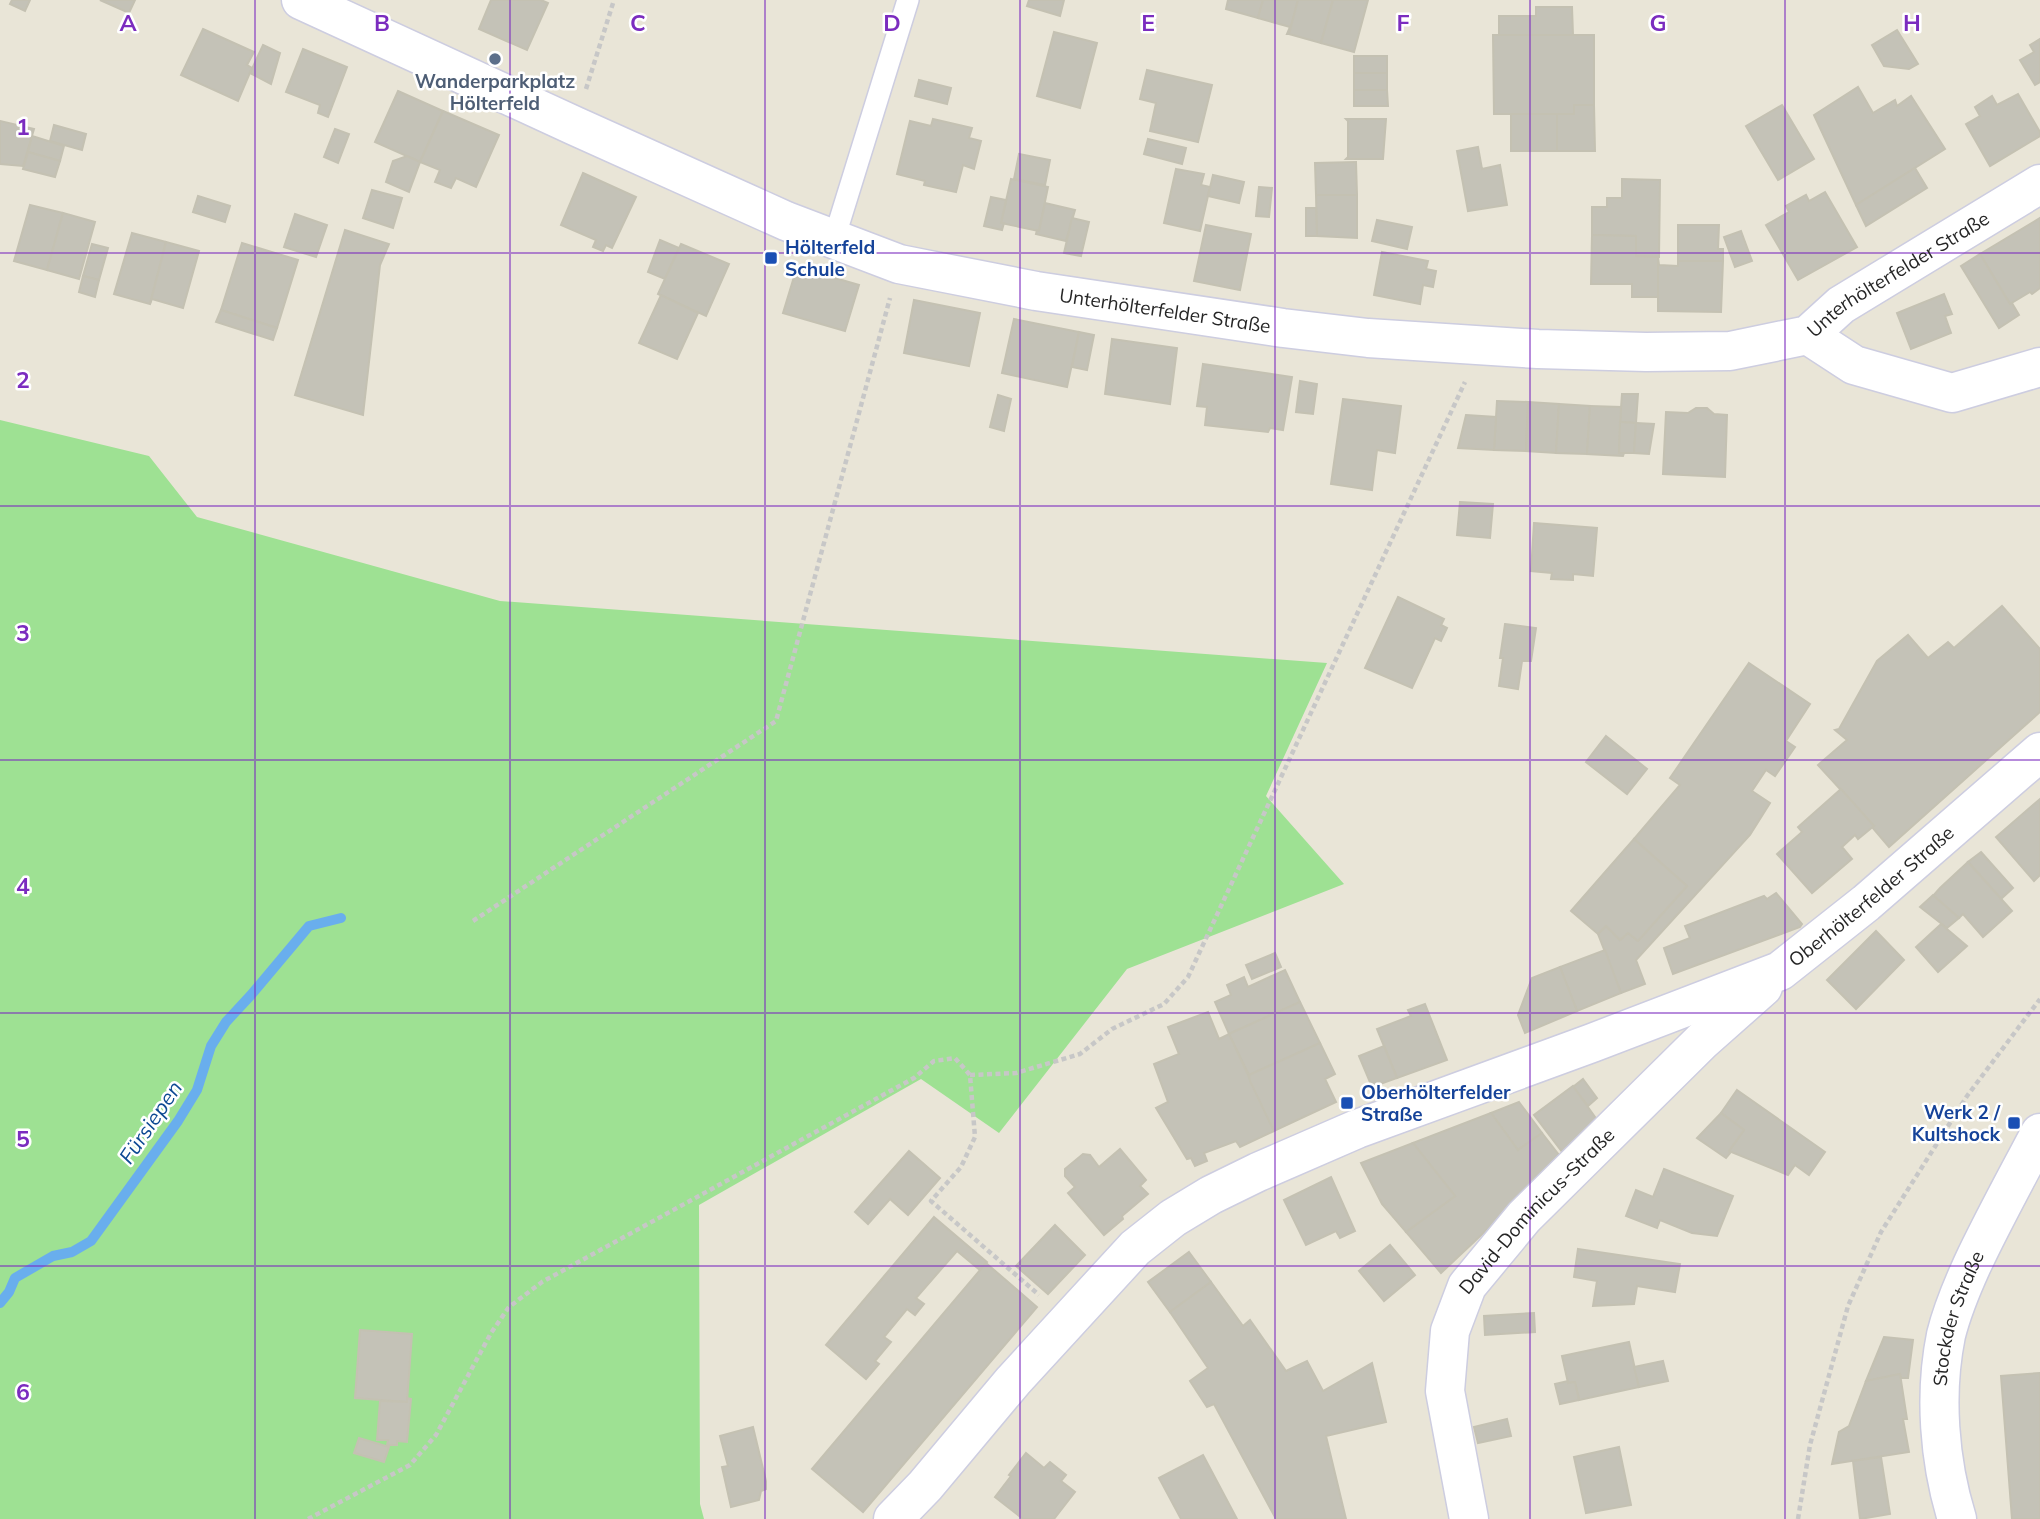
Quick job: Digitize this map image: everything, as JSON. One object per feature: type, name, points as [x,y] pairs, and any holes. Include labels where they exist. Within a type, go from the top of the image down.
[{"type":"street","name":"Unterhölterfelder Straße","points":[[301,0],[786,221],[899,264],[1036,291],[1368,338],[1482,346],[1646,352],[1730,351],[1808,335],[1842,305],[2040,184]]},
{"type":"street","points":[[1808,335],[1854,365],[1952,393],[2040,367]]},
{"type":"street","name":"Oberhölterfelder Straße","points":[[893,1519],[925,1486],[1068,1320],[1135,1248],[1173,1218],[1211,1195],[1357,1129],[1780,971],[1866,903],[2040,752]]},
{"type":"street","name":"David-Dominicus-Straße","points":[[1469,1519],[1445,1391],[1450,1331],[1467,1286],[1524,1217],[1702,1041],[1780,971]]},
{"type":"street","name":"Stockder Straße","points":[[1957,1519],[1945,1467],[1940,1418],[1940,1382],[1947,1334],[1961,1291],[1983,1241],[2040,1133]]},
{"type":"lane","points":[[834,239],[908,0]]},
{"type":"path","points":[[575,126],[614,0]]},
{"type":"path","points":[[473,921],[776,721],[899,264]]},
{"type":"path","points":[[970,1075],[1016,1073],[1080,1054],[1112,1030],[1164,1004],[1188,977],[1482,346]]},
{"type":"path","points":[[1798,1519],[1810,1445],[1848,1306],[1881,1232],[1967,1096],[2040,999]]},
{"type":"path","points":[[308,1519],[410,1465],[436,1435],[491,1334],[509,1307],[542,1282],[914,1078],[934,1060],[955,1058],[970,1075],[975,1137],[961,1167],[931,1201],[1068,1320]]},
{"type":"green space","points":[[0,420],[149,456],[197,517],[500,601],[1327,663],[1266,796],[1344,884],[1127,969],[999,1133],[921,1079],[699,1205],[700,1504],[704,1519],[0,1519]]},
{"type":"building","points":[[12,0],[30,0],[25,11],[10,4]]},
{"type":"building","points":[[100,0],[135,0],[129,13]]},
{"type":"building","points":[[491,0],[541,0],[548,3],[527,50],[479,29]]},
{"type":"building","points":[[1029,0],[1064,0],[1060,16],[1027,6]]},
{"type":"building","points":[[1228,0],[1263,0],[1258,18],[1226,9]]},
{"type":"building","points":[[1263,0],[1298,0],[1289,34],[1290,27],[1258,18]]},
{"type":"building","points":[[1298,0],[1333,0],[1321,43],[1289,34]]},
{"type":"building","points":[[1333,0],[1368,0],[1354,52],[1321,43]]},
{"type":"building","points":[[1536,7],[1572,7],[1573,35],[1499,35],[1499,16],[1536,16]]},
{"type":"building","points":[[203,29],[254,52],[247,65],[252,68],[238,101],[181,75]]},
{"type":"building","points":[[1897,30],[1918,64],[1909,69],[1884,66],[1872,45]]},
{"type":"building","points":[[1054,32],[1097,43],[1080,108],[1037,96]]},
{"type":"building","points":[[1493,35],[1594,35],[1594,105],[1574,105],[1574,114],[1494,114]]},
{"type":"building","points":[[2040,39],[2040,82],[2035,85],[2020,60],[2034,52],[2030,45]]},
{"type":"building","points":[[263,45],[280,53],[271,84],[250,73]]},
{"type":"building","points":[[303,49],[347,67],[328,117],[318,113],[320,105],[286,92]]},
{"type":"building","points":[[1354,56],[1387,56],[1387,73],[1354,73]]},
{"type":"building","points":[[1147,70],[1212,85],[1198,142],[1150,131],[1156,103],[1140,99]]},
{"type":"building","points":[[1354,73],[1387,73],[1387,90],[1354,90]]},
{"type":"building","points":[[919,80],[951,88],[947,104],[915,96]]},
{"type":"building","points":[[1858,87],[1873,113],[1895,100],[1897,106],[1911,96],[1945,149],[1856,205],[1814,115]]},
{"type":"building","points":[[1354,90],[1387,90],[1388,106],[1354,106]]},
{"type":"building","points":[[398,91],[443,111],[420,162],[375,142]]},
{"type":"building","points":[[2018,94],[2040,136],[1990,166],[1966,124],[1980,116],[1975,107],[1992,96],[1997,105]]},
{"type":"building","points":[[1574,105],[1594,105],[1595,151],[1557,151],[1557,114],[1574,114]]},
{"type":"building","points":[[1782,105],[1814,159],[1778,180],[1746,126]]},
{"type":"building","points":[[443,111],[499,135],[476,187],[456,178],[451,188],[435,182],[440,170],[420,162]]},
{"type":"building","points":[[1511,114],[1557,114],[1557,151],[1511,151]]},
{"type":"building","points":[[933,119],[972,128],[969,138],[981,141],[974,169],[963,165],[956,192],[924,185],[925,181],[897,174],[910,121],[931,126]]},
{"type":"building","points":[[1346,119],[1386,119],[1383,159],[1346,159]]},
{"type":"building","points":[[0,121],[34,129],[23,166],[0,164]]},
{"type":"building","points":[[54,125],[86,134],[82,150],[50,141]]},
{"type":"building","points":[[335,129],[349,134],[338,163],[324,157]]},
{"type":"building","points":[[32,136],[64,146],[60,161],[28,152]]},
{"type":"building","points":[[1148,139],[1186,148],[1182,164],[1144,154]]},
{"type":"building","points":[[1478,147],[1482,169],[1500,165],[1507,205],[1468,211],[1457,151]]},
{"type":"building","points":[[28,152],[60,161],[55,177],[23,169]]},
{"type":"building","points":[[1019,154],[1050,160],[1045,185],[1014,179]]},
{"type":"building","points":[[407,156],[420,162],[409,192],[386,182],[393,161]]},
{"type":"building","points":[[1356,162],[1357,195],[1316,195],[1315,163]]},
{"type":"building","points":[[1915,168],[1927,188],[1866,226],[1856,205]]},
{"type":"building","points":[[1176,169],[1204,174],[1201,185],[1210,187],[1200,231],[1164,223]]},
{"type":"building","points":[[583,173],[636,197],[612,248],[606,245],[603,251],[593,247],[596,240],[561,225]]},
{"type":"building","points":[[1213,175],[1244,182],[1239,203],[1208,196]]},
{"type":"building","points":[[1011,179],[1048,187],[1039,231],[1001,223]]},
{"type":"building","points":[[1622,179],[1660,180],[1659,257],[1636,256],[1636,236],[1592,235],[1592,207],[1607,207],[1607,198],[1622,198]]},
{"type":"building","points":[[1259,187],[1272,188],[1269,217],[1256,216]]},
{"type":"building","points":[[372,190],[402,198],[393,228],[363,218]]},
{"type":"building","points":[[1825,192],[1857,247],[1798,280],[1766,225],[1789,212],[1786,206],[1806,195],[1809,201]]},
{"type":"building","points":[[1316,195],[1357,195],[1357,238],[1317,236]]},
{"type":"building","points":[[198,196],[230,206],[225,222],[193,212]]},
{"type":"building","points":[[991,197],[1006,200],[1002,230],[984,226]]},
{"type":"building","points":[[1045,203],[1075,210],[1066,241],[1036,234]]},
{"type":"building","points":[[30,205],[63,213],[47,270],[14,261]]},
{"type":"building","points":[[1306,208],[1316,208],[1317,236],[1306,236]]},
{"type":"building","points":[[63,213],[95,222],[79,279],[47,270]]},
{"type":"building","points":[[295,214],[327,225],[316,257],[284,247]]},
{"type":"building","points":[[1072,218],[1089,222],[1081,256],[1064,253]]},
{"type":"building","points":[[2040,218],[2040,288],[2010,304],[1980,254]]},
{"type":"building","points":[[1377,220],[1412,227],[1407,249],[1372,241]]},
{"type":"building","points":[[1206,225],[1251,234],[1240,290],[1194,281]]},
{"type":"building","points":[[1678,225],[1719,225],[1718,249],[1723,249],[1723,261],[1678,261]]},
{"type":"building","points":[[345,230],[389,244],[380,265],[363,415],[295,395]]},
{"type":"building","points":[[1741,231],[1752,261],[1735,267],[1724,237]]},
{"type":"building","points":[[132,233],[166,242],[150,304],[114,294]]},
{"type":"building","points":[[1592,235],[1636,236],[1636,256],[1658,257],[1658,297],[1632,297],[1632,284],[1591,284]]},
{"type":"building","points":[[660,240],[679,248],[665,279],[648,272]]},
{"type":"building","points":[[166,242],[199,251],[183,308],[152,299],[150,304]]},
{"type":"building","points":[[242,243],[298,260],[277,328],[221,310]]},
{"type":"building","points":[[92,244],[108,248],[99,280],[83,276]]},
{"type":"building","points":[[681,244],[729,264],[706,316],[658,294]]},
{"type":"building","points":[[1382,252],[1428,261],[1426,269],[1436,271],[1433,287],[1423,285],[1420,304],[1374,295]]},
{"type":"building","points":[[1980,254],[2019,315],[1999,328],[1961,266]]},
{"type":"building","points":[[1658,257],[1659,265],[1678,266],[1678,261],[1723,261],[1721,312],[1658,311]]},
{"type":"building","points":[[797,267],[859,285],[845,331],[783,313]]},
{"type":"building","points":[[83,276],[99,280],[95,297],[79,292]]},
{"type":"building","points":[[1944,294],[1952,314],[1945,316],[1951,333],[1911,349],[1897,313]]},
{"type":"building","points":[[661,295],[698,313],[677,359],[639,343]]},
{"type":"building","points":[[914,300],[980,313],[969,366],[904,353]]},
{"type":"building","points":[[221,310],[277,328],[273,340],[216,322]]},
{"type":"building","points":[[1014,319],[1079,332],[1067,387],[1002,373]]},
{"type":"building","points":[[1079,332],[1094,335],[1087,370],[1072,367]]},
{"type":"building","points":[[1112,339],[1177,348],[1170,404],[1105,394]]},
{"type":"building","points":[[1203,364],[1292,377],[1283,430],[1270,428],[1268,432],[1205,425],[1207,407],[1197,406]]},
{"type":"building","points":[[1300,381],[1317,384],[1313,414],[1296,412]]},
{"type":"building","points":[[1622,394],[1638,394],[1636,423],[1620,422]]},
{"type":"building","points":[[998,395],[1011,399],[1004,431],[990,427]]},
{"type":"building","points":[[1343,399],[1401,406],[1395,453],[1377,450],[1372,490],[1331,484]]},
{"type":"building","points":[[1497,401],[1528,402],[1526,451],[1494,450]]},
{"type":"building","points":[[1528,402],[1559,404],[1556,453],[1526,451]]},
{"type":"building","points":[[1559,404],[1590,406],[1587,454],[1556,453]]},
{"type":"building","points":[[1590,406],[1621,407],[1619,453],[1624,453],[1623,456],[1587,454]]},
{"type":"building","points":[[1696,408],[1707,408],[1714,414],[1727,415],[1725,477],[1663,474],[1666,412],[1688,413]]},
{"type":"building","points":[[1466,415],[1496,417],[1494,450],[1458,448]]},
{"type":"building","points":[[1620,422],[1636,423],[1634,453],[1619,453]]},
{"type":"building","points":[[1636,423],[1654,424],[1649,454],[1634,453]]},
{"type":"building","points":[[1460,502],[1493,504],[1490,538],[1457,535]]},
{"type":"building","points":[[1534,523],[1597,528],[1593,576],[1573,574],[1573,580],[1551,579],[1552,573],[1531,571]]},
{"type":"building","points":[[1398,597],[1444,619],[1441,625],[1447,628],[1441,641],[1435,638],[1412,688],[1365,668]]},
{"type":"building","points":[[2002,606],[2040,649],[2040,712],[1889,847],[1872,827],[1874,826],[1818,765],[1847,740],[1835,730],[1839,729],[1877,661],[1908,635],[1928,658],[1948,642],[1954,648]]},
{"type":"building","points":[[1505,624],[1536,628],[1531,661],[1522,661],[1518,689],[1499,686]]},
{"type":"building","points":[[1749,663],[1810,704],[1786,741],[1795,747],[1775,776],[1766,770],[1752,791],[1770,803],[1750,835],[1636,960],[1645,984],[1621,993],[1598,934],[1606,926],[1620,940],[1628,933],[1638,941],[1687,886],[1634,839],[1680,785],[1670,778]]},
{"type":"building","points":[[1606,736],[1647,769],[1627,794],[1586,762]]},
{"type":"building","points":[[1841,789],[1874,826],[1858,839],[1855,835],[1842,847],[1852,859],[1812,893],[1777,854],[1802,832],[1798,827]]},
{"type":"building","points":[[2040,799],[2040,875],[2034,881],[1996,837]]},
{"type":"building","points":[[1634,839],[1687,886],[1638,941],[1628,933],[1620,940],[1606,926],[1598,934],[1571,911]]},
{"type":"building","points":[[1981,852],[2013,888],[2001,899],[1968,862]]},
{"type":"building","points":[[1968,862],[2012,911],[1983,937],[1963,914],[1959,918],[1933,896]]},
{"type":"building","points":[[1776,893],[1802,924],[1800,927],[1673,974],[1664,948],[1690,938],[1685,926],[1764,896],[1767,899]]},
{"type":"building","points":[[1933,895],[1959,918],[1947,928],[1920,907]]},
{"type":"building","points":[[1941,924],[1967,946],[1938,972],[1916,947]]},
{"type":"building","points":[[1876,931],[1904,960],[1856,1009],[1827,980]]},
{"type":"building","points":[[1605,950],[1621,993],[1577,1011],[1560,967]]},
{"type":"building","points":[[1275,953],[1281,967],[1252,979],[1246,965]]},
{"type":"building","points":[[1560,967],[1577,1011],[1525,1033],[1518,1015],[1532,978]]},
{"type":"building","points":[[1285,970],[1300,1002],[1229,1034],[1215,1002],[1231,995],[1227,985],[1244,977],[1248,987]]},
{"type":"building","points":[[1300,1002],[1320,1043],[1249,1075],[1229,1034]]},
{"type":"building","points":[[1425,1004],[1447,1060],[1397,1078],[1377,1029],[1411,1016],[1408,1010]]},
{"type":"building","points":[[1208,1012],[1219,1039],[1229,1034],[1274,1131],[1240,1147],[1236,1141],[1204,1153],[1207,1161],[1195,1166],[1191,1158],[1187,1159],[1156,1108],[1168,1102],[1154,1064],[1179,1054],[1168,1027]]},
{"type":"building","points":[[1320,1043],[1335,1074],[1325,1079],[1336,1102],[1274,1131],[1249,1075]]},
{"type":"building","points":[[1384,1046],[1397,1078],[1372,1087],[1359,1056]]},
{"type":"building","points":[[1583,1079],[1597,1098],[1588,1106],[1573,1087]]},
{"type":"building","points":[[1573,1086],[1600,1124],[1563,1153],[1534,1115]]},
{"type":"building","points":[[1737,1090],[1825,1152],[1809,1175],[1795,1165],[1788,1175],[1729,1151],[1744,1130],[1721,1113]]},
{"type":"building","points":[[1519,1102],[1542,1133],[1518,1150],[1491,1113]]},
{"type":"building","points":[[1491,1113],[1518,1150],[1542,1133],[1562,1159],[1441,1273],[1406,1232],[1455,1196],[1413,1143]]},
{"type":"building","points":[[1721,1113],[1744,1130],[1726,1158],[1697,1138]]},
{"type":"building","points":[[1413,1143],[1455,1196],[1406,1232],[1382,1204],[1361,1163]]},
{"type":"building","points":[[1120,1149],[1146,1180],[1140,1186],[1148,1194],[1104,1235],[1068,1193],[1075,1187],[1065,1176],[1065,1169],[1083,1154],[1090,1155],[1099,1167]]},
{"type":"building","points":[[909,1151],[940,1178],[908,1215],[890,1199],[868,1224],[855,1212]]},
{"type":"building","points":[[1664,1169],[1733,1196],[1717,1236],[1692,1233],[1660,1220],[1657,1228],[1626,1216],[1636,1190],[1653,1197]]},
{"type":"building","points":[[1331,1177],[1355,1231],[1340,1238],[1336,1231],[1306,1245],[1284,1200]]},
{"type":"building","points":[[934,1217],[987,1262],[980,1270],[957,1251],[916,1298],[924,1304],[915,1315],[907,1309],[884,1337],[891,1342],[875,1361],[879,1364],[866,1379],[826,1345]]},
{"type":"building","points":[[1055,1225],[1085,1255],[1048,1294],[1016,1266]]},
{"type":"building","points":[[1390,1245],[1415,1275],[1384,1301],[1359,1271]]},
{"type":"building","points":[[1578,1249],[1680,1264],[1675,1292],[1637,1286],[1634,1304],[1593,1306],[1597,1281],[1574,1277]]},
{"type":"building","points":[[1189,1252],[1211,1282],[1170,1312],[1148,1282]]},
{"type":"building","points":[[986,1263],[1037,1307],[863,1512],[812,1469]]},
{"type":"building","points":[[1211,1282],[1243,1326],[1250,1320],[1286,1371],[1307,1361],[1323,1391],[1372,1363],[1386,1422],[1326,1436],[1346,1519],[1276,1519],[1214,1404],[1207,1407],[1190,1381],[1208,1368],[1170,1312]]},
{"type":"building","points":[[1534,1313],[1535,1332],[1485,1335],[1484,1316]]},
{"type":"building","points":[[360,1330],[412,1334],[407,1402],[355,1398]]},
{"type":"building","points":[[1884,1337],[1913,1340],[1908,1378],[1901,1378],[1900,1374],[1866,1381]]},
{"type":"building","points":[[1629,1342],[1639,1387],[1579,1400],[1575,1382],[1568,1383],[1562,1356]]},
{"type":"building","points":[[1663,1361],[1668,1381],[1639,1387],[1634,1367]]},
{"type":"building","points":[[2040,1373],[2040,1519],[2012,1519],[2001,1376]]},
{"type":"building","points":[[1900,1374],[1907,1419],[1903,1419],[1909,1452],[1832,1464],[1839,1432],[1849,1426],[1866,1381]]},
{"type":"building","points":[[1575,1382],[1579,1400],[1560,1404],[1555,1384]]},
{"type":"building","points":[[407,1398],[411,1399],[407,1442],[397,1441],[397,1445],[387,1445],[388,1440],[377,1440],[380,1401],[407,1402]]},
{"type":"building","points":[[1507,1419],[1511,1436],[1478,1443],[1474,1427]]},
{"type":"building","points":[[753,1427],[766,1489],[761,1491],[759,1500],[731,1507],[722,1467],[728,1466],[720,1436]]},
{"type":"building","points":[[359,1438],[389,1447],[384,1462],[354,1453]]},
{"type":"building","points":[[1619,1447],[1631,1505],[1586,1513],[1574,1457]]},
{"type":"building","points":[[1026,1453],[1044,1468],[1050,1462],[1066,1475],[1061,1481],[1075,1492],[1054,1519],[1023,1519],[995,1497]]},
{"type":"building","points":[[1203,1455],[1237,1519],[1181,1519],[1159,1478]]},
{"type":"building","points":[[1881,1457],[1890,1514],[1860,1519],[1853,1461]]},
{"type":"waterway","name":"Fürsiepen","points":[[0,1303],[15,1278],[53,1256],[72,1252],[91,1241],[178,1121],[197,1090],[211,1046],[226,1022],[309,926],[341,918]]},
{"type":"place","name":"Wanderparkplatz Hölterfeld","points":[[495,59]]},
{"type":"place","name":"Hölterfeld Schule","points":[[771,258]]},
{"type":"place","name":"Oberhölterfelder Straße","points":[[1347,1103]]},
{"type":"place","name":"Werk 2 / Kultshock","points":[[2014,1123]]}]
